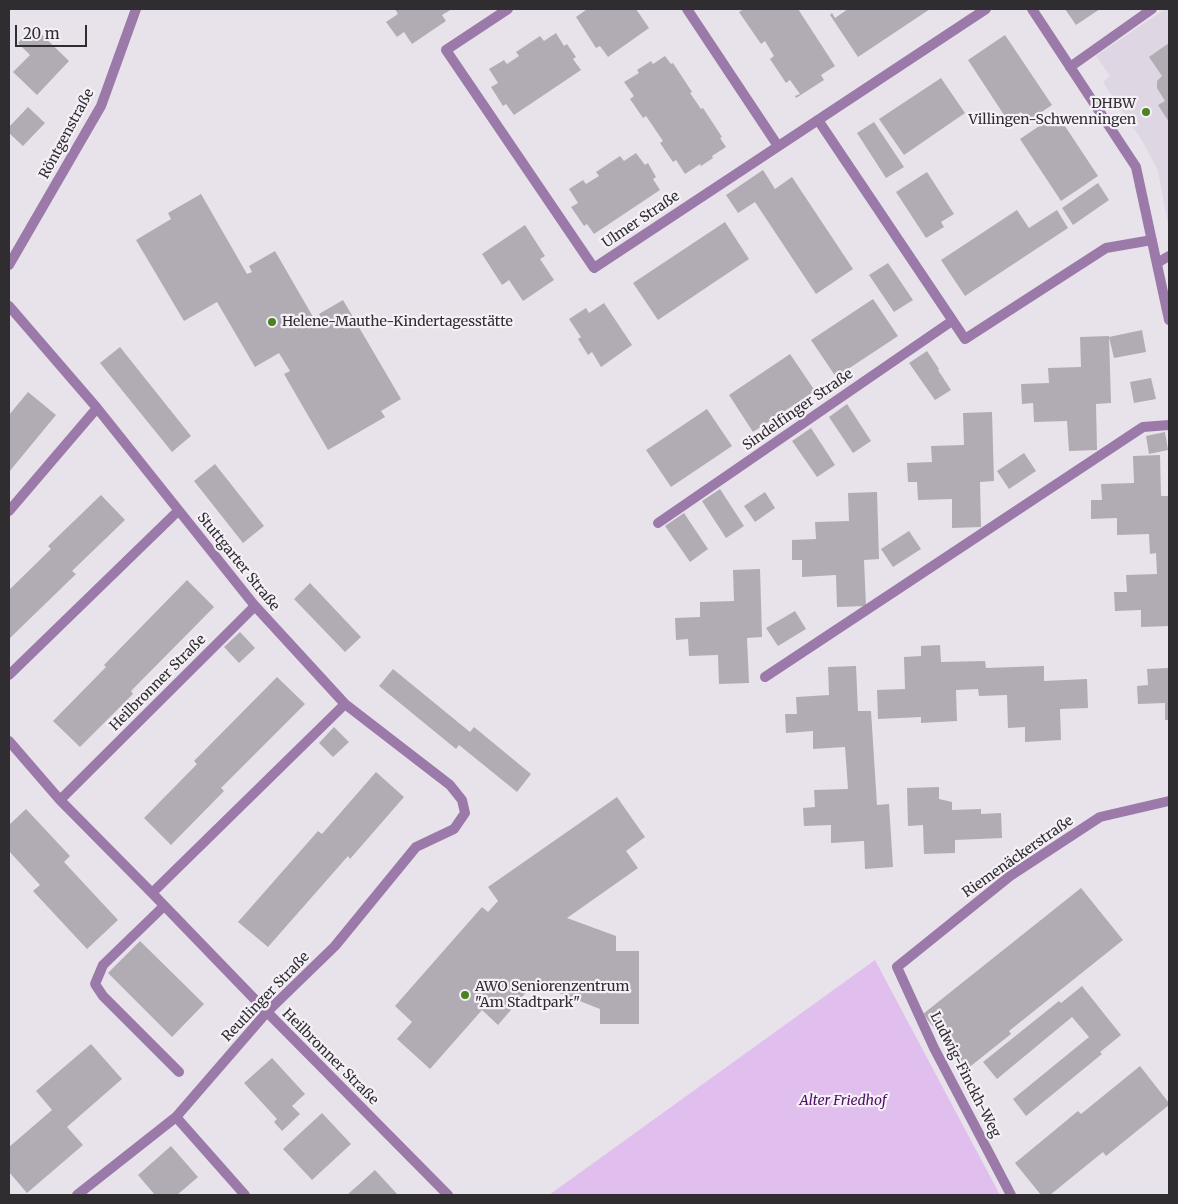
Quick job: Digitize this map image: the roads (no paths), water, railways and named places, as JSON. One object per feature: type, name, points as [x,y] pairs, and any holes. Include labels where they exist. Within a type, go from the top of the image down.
[{"type":"street","name":"Röntgenstraße","points":[[9,265],[101,106],[136,9]]},
{"type":"street","name":"Ulmer Straße","points":[[508,9],[446,50],[594,268],[986,9]]},
{"type":"street","points":[[687,9],[778,146]]},
{"type":"street","points":[[1032,9],[1136,167],[1157,263],[1166,290],[1169,320]]},
{"type":"street","points":[[1070,67],[1152,9]]},
{"type":"street","points":[[818,120],[965,339],[1106,248],[1152,240]]},
{"type":"street","points":[[1157,263],[1169,256]]},
{"type":"street","name":"Stuttgarter Straße","points":[[9,306],[96,408],[255,606],[345,704],[450,785],[462,800],[465,813]]},
{"type":"street","name":"Sindelfinger Straße","points":[[658,523],[952,320]]},
{"type":"street","points":[[9,511],[96,408]]},
{"type":"street","points":[[765,677],[1143,427],[1169,425]]},
{"type":"street","points":[[9,674],[178,511]]},
{"type":"street","name":"Heilbronner Straße","points":[[60,800],[255,606]]},
{"type":"street","points":[[152,893],[345,704]]},
{"type":"street","name":"Heilbronner Straße","points":[[9,741],[60,800],[448,1195]]},
{"type":"street","name":"Riemenäckerstraße","points":[[897,967],[1010,876],[1100,817],[1169,801]]},
{"type":"street","name":"Reutlinger Straße","points":[[77,1195],[176,1117],[267,1012],[335,946],[416,847],[454,829],[465,813]]},
{"type":"street","points":[[164,906],[103,965],[95,984],[103,996],[179,1072]]},
{"type":"street","name":"Ludwig-Finckh-Weg","points":[[897,967],[934,1048],[1011,1195]]},
{"type":"street","points":[[176,1117],[245,1195]]},
{"type":"place","name":"DHBW Villingen-Schwenningen","points":[[1146,112]]},
{"type":"place","name":"Helene-Mauthe-Kindertagesstätte","points":[[272,322]]},
{"type":"place","name":"AWO Seniorenzentrum \"Am Stadtpark\"","points":[[465,995]]},
{"type":"park label","name":"Alter Friedhof","points":[[843,1101]]}]
